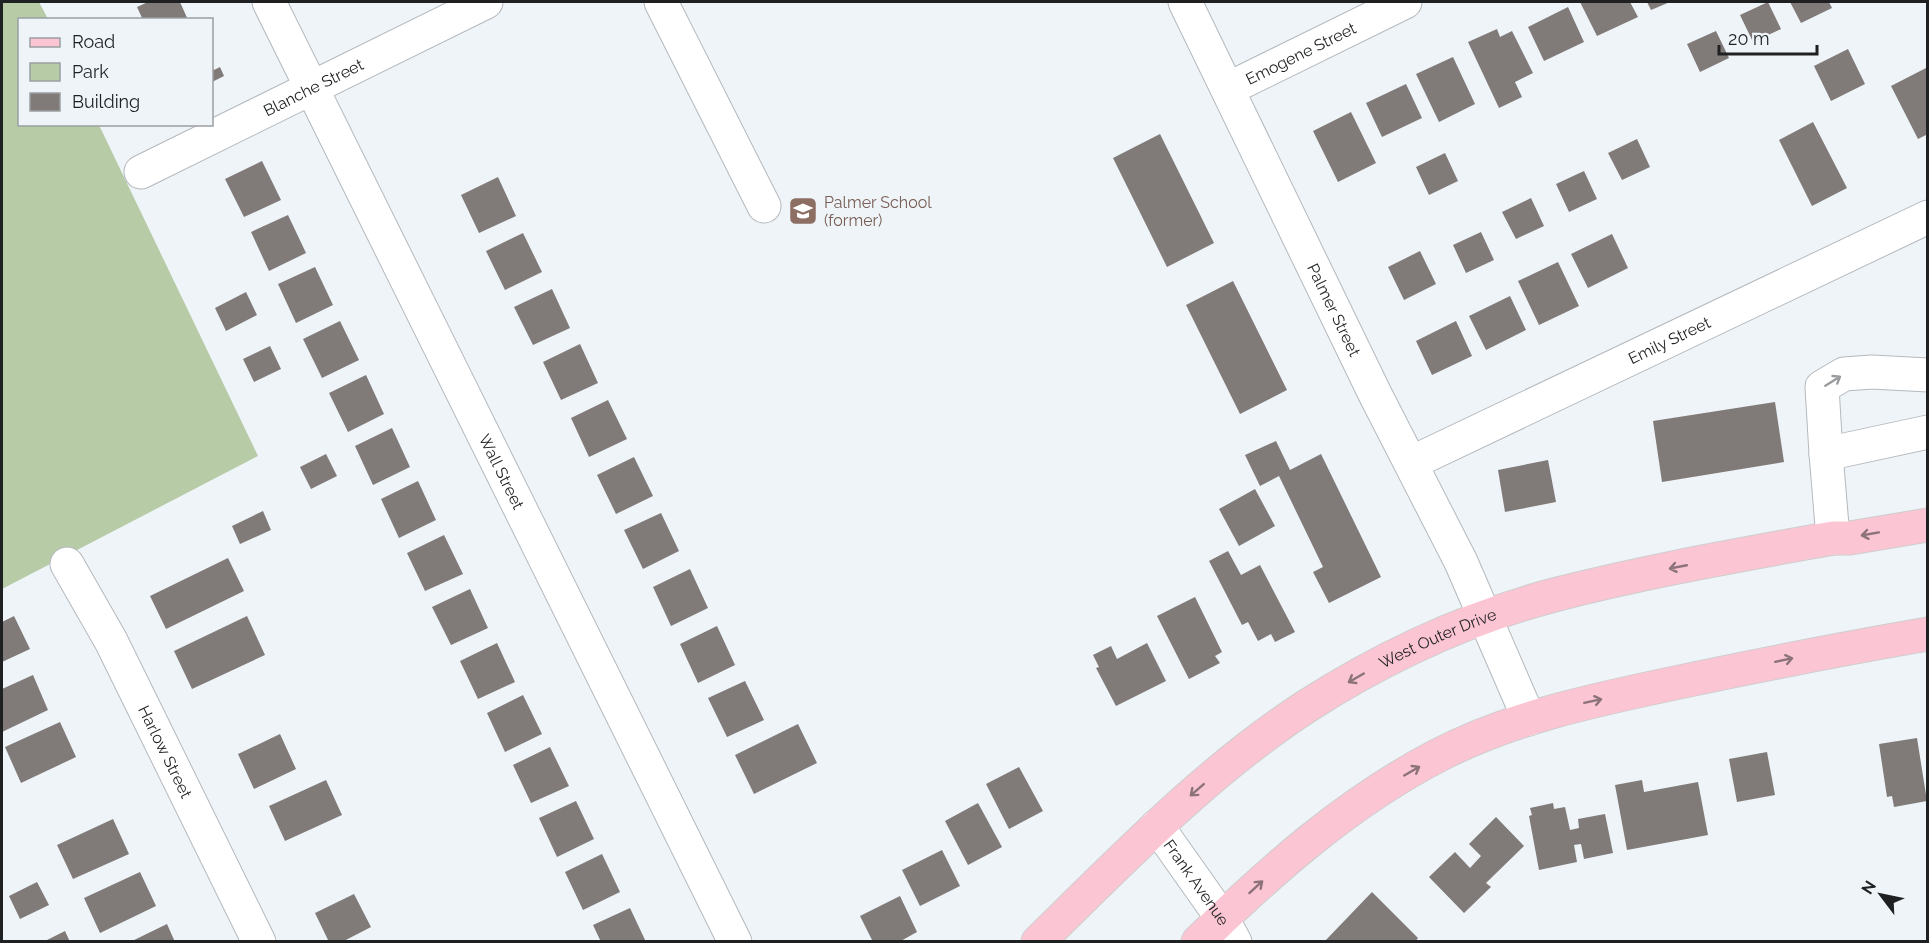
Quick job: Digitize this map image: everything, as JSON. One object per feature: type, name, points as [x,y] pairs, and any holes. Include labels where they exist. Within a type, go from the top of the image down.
[{"type":"main road","name":"West Outer Drive","points":[[1038,942],[1157,826],[1232,761],[1307,706],[1388,661],[1486,618],[1552,596],[1647,573],[1833,538],[1850,538],[1928,525]]},
{"type":"main road","points":[[1198,942],[1228,930],[1294,852],[1362,800],[1437,756],[1529,719],[1575,704],[1788,658],[1928,634]]},
{"type":"street","name":"Wall Street","points":[[269,2],[735,942]]},
{"type":"street","name":"Blanche Street","points":[[141,172],[486,2]]},
{"type":"street","points":[[661,2],[764,206]]},
{"type":"street","name":"Palmer Street","points":[[1185,2],[1486,618],[1529,719]]},
{"type":"street","name":"Emogene Street","points":[[1228,89],[1405,2]]},
{"type":"street","name":"Emily Street","points":[[1411,463],[1928,217]]},
{"type":"street","points":[[1833,538],[1822,387],[1844,374],[1872,372],[1928,375]]},
{"type":"street","points":[[1826,454],[1928,432]]},
{"type":"street","name":"Harlow Street","points":[[67,564],[111,641],[260,942]]},
{"type":"street","name":"Frank Avenue","points":[[1157,826],[1228,930]]},
{"type":"green space","points":[[2,2],[39,2],[47,18],[18,18],[18,126],[99,126],[258,456],[2,589]]},
{"type":"building","points":[[148,2],[180,2],[187,18],[142,18],[137,7]]},
{"type":"building","points":[[1580,2],[1630,2],[1638,17],[1597,36]]},
{"type":"building","points":[[1647,2],[1670,2],[1651,10]]},
{"type":"building","points":[[1768,2],[1781,29],[1753,42],[1740,15]]},
{"type":"building","points":[[1790,2],[1829,2],[1832,8],[1801,23]]},
{"type":"building","points":[[1568,7],[1584,42],[1544,61],[1528,27]]},
{"type":"building","points":[[1497,29],[1500,37],[1512,31],[1533,73],[1515,82],[1522,97],[1499,108],[1468,42]]},
{"type":"building","points":[[1716,31],[1729,58],[1700,72],[1687,44]]},
{"type":"building","points":[[1848,49],[1865,84],[1831,101],[1814,66]]},
{"type":"building","points":[[1453,57],[1475,104],[1439,122],[1416,74]]},
{"type":"building","points":[[220,67],[224,76],[213,82],[213,68],[214,70]]},
{"type":"building","points":[[1926,68],[1928,134],[1918,139],[1891,86]]},
{"type":"building","points":[[1406,84],[1422,118],[1382,137],[1366,103]]},
{"type":"building","points":[[1351,112],[1376,163],[1338,182],[1313,131]]},
{"type":"building","points":[[1813,122],[1847,188],[1812,206],[1779,140]]},
{"type":"building","points":[[1160,134],[1214,243],[1167,267],[1113,158]]},
{"type":"building","points":[[1637,139],[1650,167],[1622,180],[1608,153]]},
{"type":"building","points":[[1445,153],[1458,181],[1429,195],[1416,167]]},
{"type":"building","points":[[262,161],[281,200],[244,217],[225,179]]},
{"type":"building","points":[[1584,171],[1597,199],[1569,212],[1556,184]]},
{"type":"building","points":[[498,177],[516,216],[479,233],[461,195]]},
{"type":"building","points":[[1531,198],[1544,226],[1516,239],[1502,212]]},
{"type":"building","points":[[288,215],[306,253],[269,271],[251,232]]},
{"type":"building","points":[[1481,232],[1494,260],[1466,273],[1453,245]]},
{"type":"building","points":[[523,233],[542,272],[505,290],[486,251]]},
{"type":"building","points":[[1612,234],[1628,268],[1588,288],[1571,254]]},
{"type":"building","points":[[1420,251],[1436,284],[1404,300],[1388,267]]},
{"type":"building","points":[[1558,262],[1579,306],[1539,325],[1518,281]]},
{"type":"building","points":[[315,267],[333,305],[296,323],[278,284]]},
{"type":"building","points":[[1233,281],[1287,390],[1240,414],[1186,305]]},
{"type":"building","points":[[552,289],[570,328],[533,345],[514,307]]},
{"type":"building","points":[[246,292],[257,315],[226,331],[215,308]]},
{"type":"building","points":[[1510,296],[1526,330],[1486,350],[1469,316]]},
{"type":"building","points":[[340,321],[359,360],[322,378],[303,339]]},
{"type":"building","points":[[1456,321],[1472,356],[1432,375],[1416,341]]},
{"type":"building","points":[[580,344],[598,383],[561,400],[543,362]]},
{"type":"building","points":[[270,346],[281,369],[254,382],[243,359]]},
{"type":"building","points":[[366,375],[384,414],[348,432],[329,393]]},
{"type":"building","points":[[608,400],[627,439],[589,457],[571,418]]},
{"type":"building","points":[[1775,402],[1784,462],[1662,482],[1653,421]]},
{"type":"building","points":[[392,428],[410,467],[373,485],[355,446]]},
{"type":"building","points":[[1276,441],[1290,470],[1321,454],[1381,577],[1329,603],[1313,572],[1323,567],[1279,476],[1260,486],[1245,455]]},
{"type":"building","points":[[326,454],[337,476],[311,489],[300,467]]},
{"type":"building","points":[[634,457],[653,496],[616,514],[597,475]]},
{"type":"building","points":[[1548,460],[1556,502],[1505,512],[1498,470]]},
{"type":"building","points":[[418,481],[436,520],[399,538],[381,499]]},
{"type":"building","points":[[1255,489],[1275,526],[1239,546],[1219,509]]},
{"type":"building","points":[[263,511],[271,530],[240,544],[232,526]]},
{"type":"building","points":[[661,513],[679,551],[643,569],[624,530]]},
{"type":"building","points":[[444,535],[463,574],[425,591],[407,553]]},
{"type":"building","points":[[1228,551],[1241,575],[1260,565],[1295,632],[1275,642],[1271,634],[1258,641],[1248,622],[1242,625],[1209,561]]},
{"type":"building","points":[[228,558],[244,591],[166,629],[150,596]]},
{"type":"building","points":[[690,569],[708,608],[671,626],[653,587]]},
{"type":"building","points":[[470,589],[488,628],[451,645],[432,607]]},
{"type":"building","points":[[1195,597],[1222,652],[1215,656],[1220,663],[1189,679],[1157,616]]},
{"type":"building","points":[[14,616],[30,649],[2,662],[2,622]]},
{"type":"building","points":[[247,616],[265,655],[192,689],[174,651]]},
{"type":"building","points":[[717,626],[735,665],[698,683],[680,644]]},
{"type":"building","points":[[497,643],[515,682],[478,699],[460,661]]},
{"type":"building","points":[[1147,643],[1166,681],[1116,706],[1096,668],[1099,667],[1093,655],[1111,646],[1117,659]]},
{"type":"building","points":[[33,675],[48,710],[2,732],[2,689]]},
{"type":"building","points":[[745,681],[764,720],[727,737],[708,698]]},
{"type":"building","points":[[523,695],[542,734],[505,752],[487,713]]},
{"type":"building","points":[[60,722],[76,757],[21,783],[5,747]]},
{"type":"building","points":[[798,724],[817,763],[754,794],[735,755]]},
{"type":"building","points":[[280,734],[296,769],[254,789],[238,754]]},
{"type":"building","points":[[1917,738],[1927,801],[1894,807],[1892,796],[1887,797],[1879,744]]},
{"type":"building","points":[[550,747],[569,786],[531,803],[513,765]]},
{"type":"building","points":[[1767,752],[1775,795],[1737,802],[1729,759]]},
{"type":"building","points":[[1019,767],[1043,811],[1009,829],[986,784]]},
{"type":"building","points":[[326,780],[342,815],[285,841],[269,806]]},
{"type":"building","points":[[1642,780],[1644,792],[1698,782],[1708,835],[1627,850],[1615,785]]},
{"type":"building","points":[[576,801],[594,839],[557,857],[539,818]]},
{"type":"building","points":[[978,803],[1002,847],[968,865],[945,821]]},
{"type":"building","points":[[1553,803],[1554,809],[1565,807],[1570,830],[1579,828],[1578,819],[1605,814],[1613,853],[1584,859],[1581,844],[1574,845],[1577,862],[1539,870],[1529,816],[1532,815],[1530,808]]},
{"type":"building","points":[[1496,817],[1524,846],[1486,883],[1491,887],[1464,913],[1429,877],[1455,852],[1470,868],[1481,856],[1469,844]]},
{"type":"building","points":[[113,819],[129,854],[73,879],[57,845]]},
{"type":"building","points":[[942,850],[960,886],[920,906],[902,870]]},
{"type":"building","points":[[602,854],[620,892],[583,910],[565,872]]},
{"type":"building","points":[[140,872],[156,906],[100,933],[84,898]]},
{"type":"building","points":[[37,882],[49,905],[20,919],[9,896]]},
{"type":"building","points":[[1372,892],[1418,938],[1415,942],[1324,942]]},
{"type":"building","points":[[354,894],[371,927],[342,942],[329,942],[315,913]]},
{"type":"building","points":[[900,896],[917,932],[899,942],[873,942],[860,916]]},
{"type":"building","points":[[630,908],[646,942],[601,942],[593,925]]},
{"type":"building","points":[[167,924],[175,942],[130,942]]},
{"type":"building","points":[[65,931],[70,942],[43,942]]},
{"type":"place","name":"Palmer School (former)","points":[[803,211]]}]
